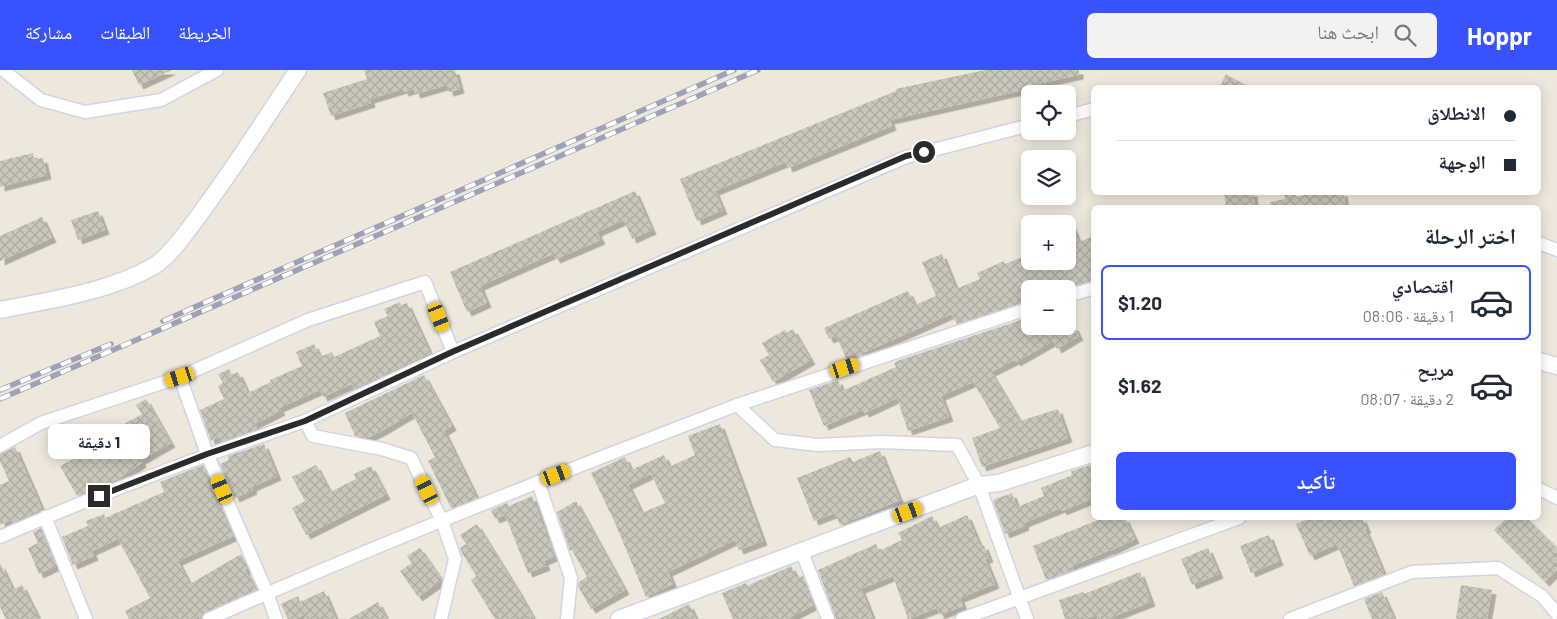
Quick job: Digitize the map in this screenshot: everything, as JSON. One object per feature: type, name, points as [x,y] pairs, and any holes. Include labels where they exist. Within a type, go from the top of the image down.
[{"type":"street","points":[[3,70],[40,100],[86,112],[160,100],[217,70]]},
{"type":"street","points":[[0,310],[60,298],[110,285],[155,265],[178,242],[210,200],[298,70]]},
{"type":"street","points":[[1076,114],[1091,110]]},
{"type":"street","points":[[0,536],[207,454],[305,421],[452,352],[906,156],[1021,127]]},
{"type":"street","points":[[1541,244],[1557,250]]},
{"type":"street","points":[[0,446],[41,423],[180,377],[308,320],[425,282],[452,352]]},
{"type":"street","points":[[1076,294],[1091,289]]},
{"type":"street","points":[[209,619],[442,521],[737,404],[1021,311]]},
{"type":"street","points":[[1541,362],[1557,366]]},
{"type":"street","points":[[180,377],[207,454],[267,593],[276,619]]},
{"type":"street","points":[[737,404],[776,440],[818,445],[880,442],[957,444],[979,485],[1027,619]]},
{"type":"street","points":[[305,421],[313,436],[382,449],[411,458],[442,521],[455,559],[441,619]]},
{"type":"street","points":[[619,619],[979,485],[999,483],[1091,454]]},
{"type":"street","points":[[538,482],[571,578],[567,619]]},
{"type":"street","points":[[1541,490],[1557,498]]},
{"type":"street","points":[[45,517],[86,619]]},
{"type":"street","points":[[962,619],[1233,520]]},
{"type":"street","points":[[802,552],[828,619]]},
{"type":"street","points":[[1296,618],[1412,572],[1498,568],[1542,596],[1557,614]]},
{"type":"building","points":[[132,70],[172,70],[139,85]]},
{"type":"building","points":[[364,70],[455,70],[460,89],[449,92],[447,85],[416,94],[414,89],[404,92],[403,89],[370,99],[371,103],[331,116],[323,93],[367,79]]},
{"type":"building","points":[[985,70],[1079,70],[1079,75],[1033,85],[1021,85],[1021,91],[890,120],[892,126],[788,168],[786,162],[715,191],[723,210],[697,221],[680,179],[896,91],[896,89]]},
{"type":"building","points":[[1226,74],[1246,85],[1220,85]]},
{"type":"building","points":[[33,153],[34,160],[43,158],[47,175],[0,187],[0,161]]},
{"type":"building","points":[[635,191],[652,230],[632,239],[624,220],[597,232],[601,240],[556,259],[553,254],[480,286],[487,303],[467,312],[450,272]]},
{"type":"building","points":[[1224,195],[1253,195],[1255,205],[1226,205]]},
{"type":"building","points":[[1284,195],[1296,195],[1296,197],[1305,195],[1344,195],[1345,205],[1270,205],[1270,202],[1285,199]]},
{"type":"building","points":[[98,211],[105,230],[78,240],[71,220]]},
{"type":"building","points":[[42,217],[52,238],[0,261],[0,236]]},
{"type":"building","points":[[1076,235],[1079,242],[1091,237],[1090,281],[1076,285],[1076,280],[1021,280],[1021,303],[957,324],[951,314],[863,353],[863,355],[847,360],[836,336],[829,339],[824,328],[908,291],[915,305],[936,296],[922,262],[942,254],[956,289],[980,279],[977,273],[1004,261],[1005,264],[1021,258],[1021,270],[1076,270]]},
{"type":"building","points":[[400,302],[401,305],[407,303],[430,353],[354,389],[352,384],[323,397],[320,390],[279,408],[281,411],[255,424],[257,429],[221,442],[219,437],[211,441],[200,410],[224,399],[218,386],[223,383],[218,374],[229,369],[232,375],[238,372],[248,393],[271,382],[270,380],[302,366],[296,352],[314,344],[320,357],[332,352],[334,357],[380,336],[374,322],[388,316],[384,309]]},
{"type":"building","points":[[1021,320],[1021,335],[1076,335],[1076,330],[1079,336],[1057,349],[1053,341],[1016,362],[1015,360],[991,372],[1020,421],[1058,409],[1068,438],[982,467],[972,438],[1000,428],[973,382],[941,396],[949,417],[908,431],[897,398],[865,413],[863,410],[824,426],[809,390],[838,380],[842,391],[896,367],[894,363]]},
{"type":"building","points":[[793,329],[811,360],[773,382],[760,360],[769,355],[762,343],[785,330],[786,333]]},
{"type":"building","points":[[424,375],[452,426],[444,431],[477,498],[451,508],[428,461],[435,457],[412,413],[367,438],[355,436],[345,413]]},
{"type":"building","points":[[146,399],[171,443],[141,460],[142,463],[118,479],[77,496],[60,466],[115,436],[112,431],[142,414],[136,405]]},
{"type":"building","points":[[720,424],[763,541],[739,550],[735,540],[668,572],[673,584],[646,597],[615,523],[591,473],[625,457],[631,470],[664,455],[669,467],[695,455],[688,436]],"holes":[[[651,474],[665,503],[642,513],[628,485]]]},
{"type":"building","points":[[264,444],[277,476],[252,487],[253,490],[235,498],[220,464],[229,460],[228,456]]},
{"type":"building","points":[[15,447],[42,509],[12,523],[11,520],[0,525],[0,485],[9,481],[0,461],[0,454]]},
{"type":"building","points":[[880,451],[900,500],[840,525],[835,513],[814,521],[797,478],[850,457],[853,462]]},
{"type":"building","points":[[203,465],[234,536],[178,561],[190,584],[241,554],[248,568],[245,570],[256,590],[206,612],[199,619],[129,619],[125,611],[150,598],[118,539],[92,551],[94,556],[73,565],[62,537],[88,526],[86,521],[104,514],[105,518],[164,492],[160,482]]},
{"type":"building","points":[[316,465],[330,492],[356,479],[354,474],[371,466],[386,495],[306,535],[292,508],[305,501],[292,477]]},
{"type":"building","points":[[1091,465],[1091,499],[1062,511],[1061,508],[1024,523],[1025,526],[1005,534],[993,500],[1012,493],[1017,507],[1044,496],[1041,488],[1072,475],[1071,471]]},
{"type":"building","points":[[532,496],[555,556],[544,561],[546,566],[528,573],[505,515],[495,519],[491,510],[507,503],[509,506]]},
{"type":"building","points":[[576,501],[625,590],[591,609],[578,586],[579,582],[587,577],[572,550],[570,551],[557,512]]},
{"type":"building","points":[[967,515],[980,546],[984,545],[989,558],[985,559],[995,584],[960,598],[963,606],[940,615],[937,608],[908,619],[893,576],[861,589],[873,619],[836,619],[818,570],[876,544],[879,551],[902,540],[898,533],[932,516],[938,528]]},
{"type":"building","points":[[1098,520],[1126,520],[1135,539],[1072,566],[1073,570],[1046,580],[1033,546]]},
{"type":"building","points":[[1306,520],[1363,520],[1384,574],[1354,586],[1337,544],[1310,556],[1296,524]]},
{"type":"building","points":[[1505,520],[1529,520],[1557,548],[1557,570],[1545,582],[1494,530]]},
{"type":"building","points":[[477,524],[534,619],[495,619],[471,580],[476,576],[460,548],[466,544],[460,535]]},
{"type":"building","points":[[41,528],[56,566],[39,574],[28,548],[38,543],[33,532]]},
{"type":"building","points":[[1269,535],[1279,561],[1251,573],[1240,546]]},
{"type":"building","points":[[420,548],[442,580],[418,597],[400,571],[412,563],[407,556]]},
{"type":"building","points":[[1208,548],[1219,574],[1192,585],[1181,559]]},
{"type":"building","points":[[0,563],[13,590],[22,585],[39,619],[6,619],[0,607]]},
{"type":"building","points":[[791,566],[797,578],[803,576],[814,605],[787,619],[733,619],[722,593],[746,583],[747,586]]},
{"type":"building","points":[[1140,572],[1151,602],[1107,619],[1098,619],[1097,615],[1085,619],[1065,619],[1059,600],[1083,592],[1084,594]]},
{"type":"building","points":[[1461,585],[1492,590],[1487,619],[1456,619]]},
{"type":"building","points":[[324,591],[336,619],[305,619],[304,615],[295,619],[288,619],[281,604],[298,596],[300,602]]},
{"type":"building","points":[[1382,592],[1394,619],[1372,619],[1364,599]]},
{"type":"building","points":[[378,602],[387,619],[349,619]]},
{"type":"building","points":[[689,604],[696,619],[659,619]]},
{"type":"railway","points":[[163,321],[734,70]]},
{"type":"railway","points":[[0,399],[758,70]]},
{"type":"railway","points":[[0,390],[111,344]]},
{"type":"route","points":[[99,496],[207,454],[305,421],[452,352],[906,156],[924,152]]}]
